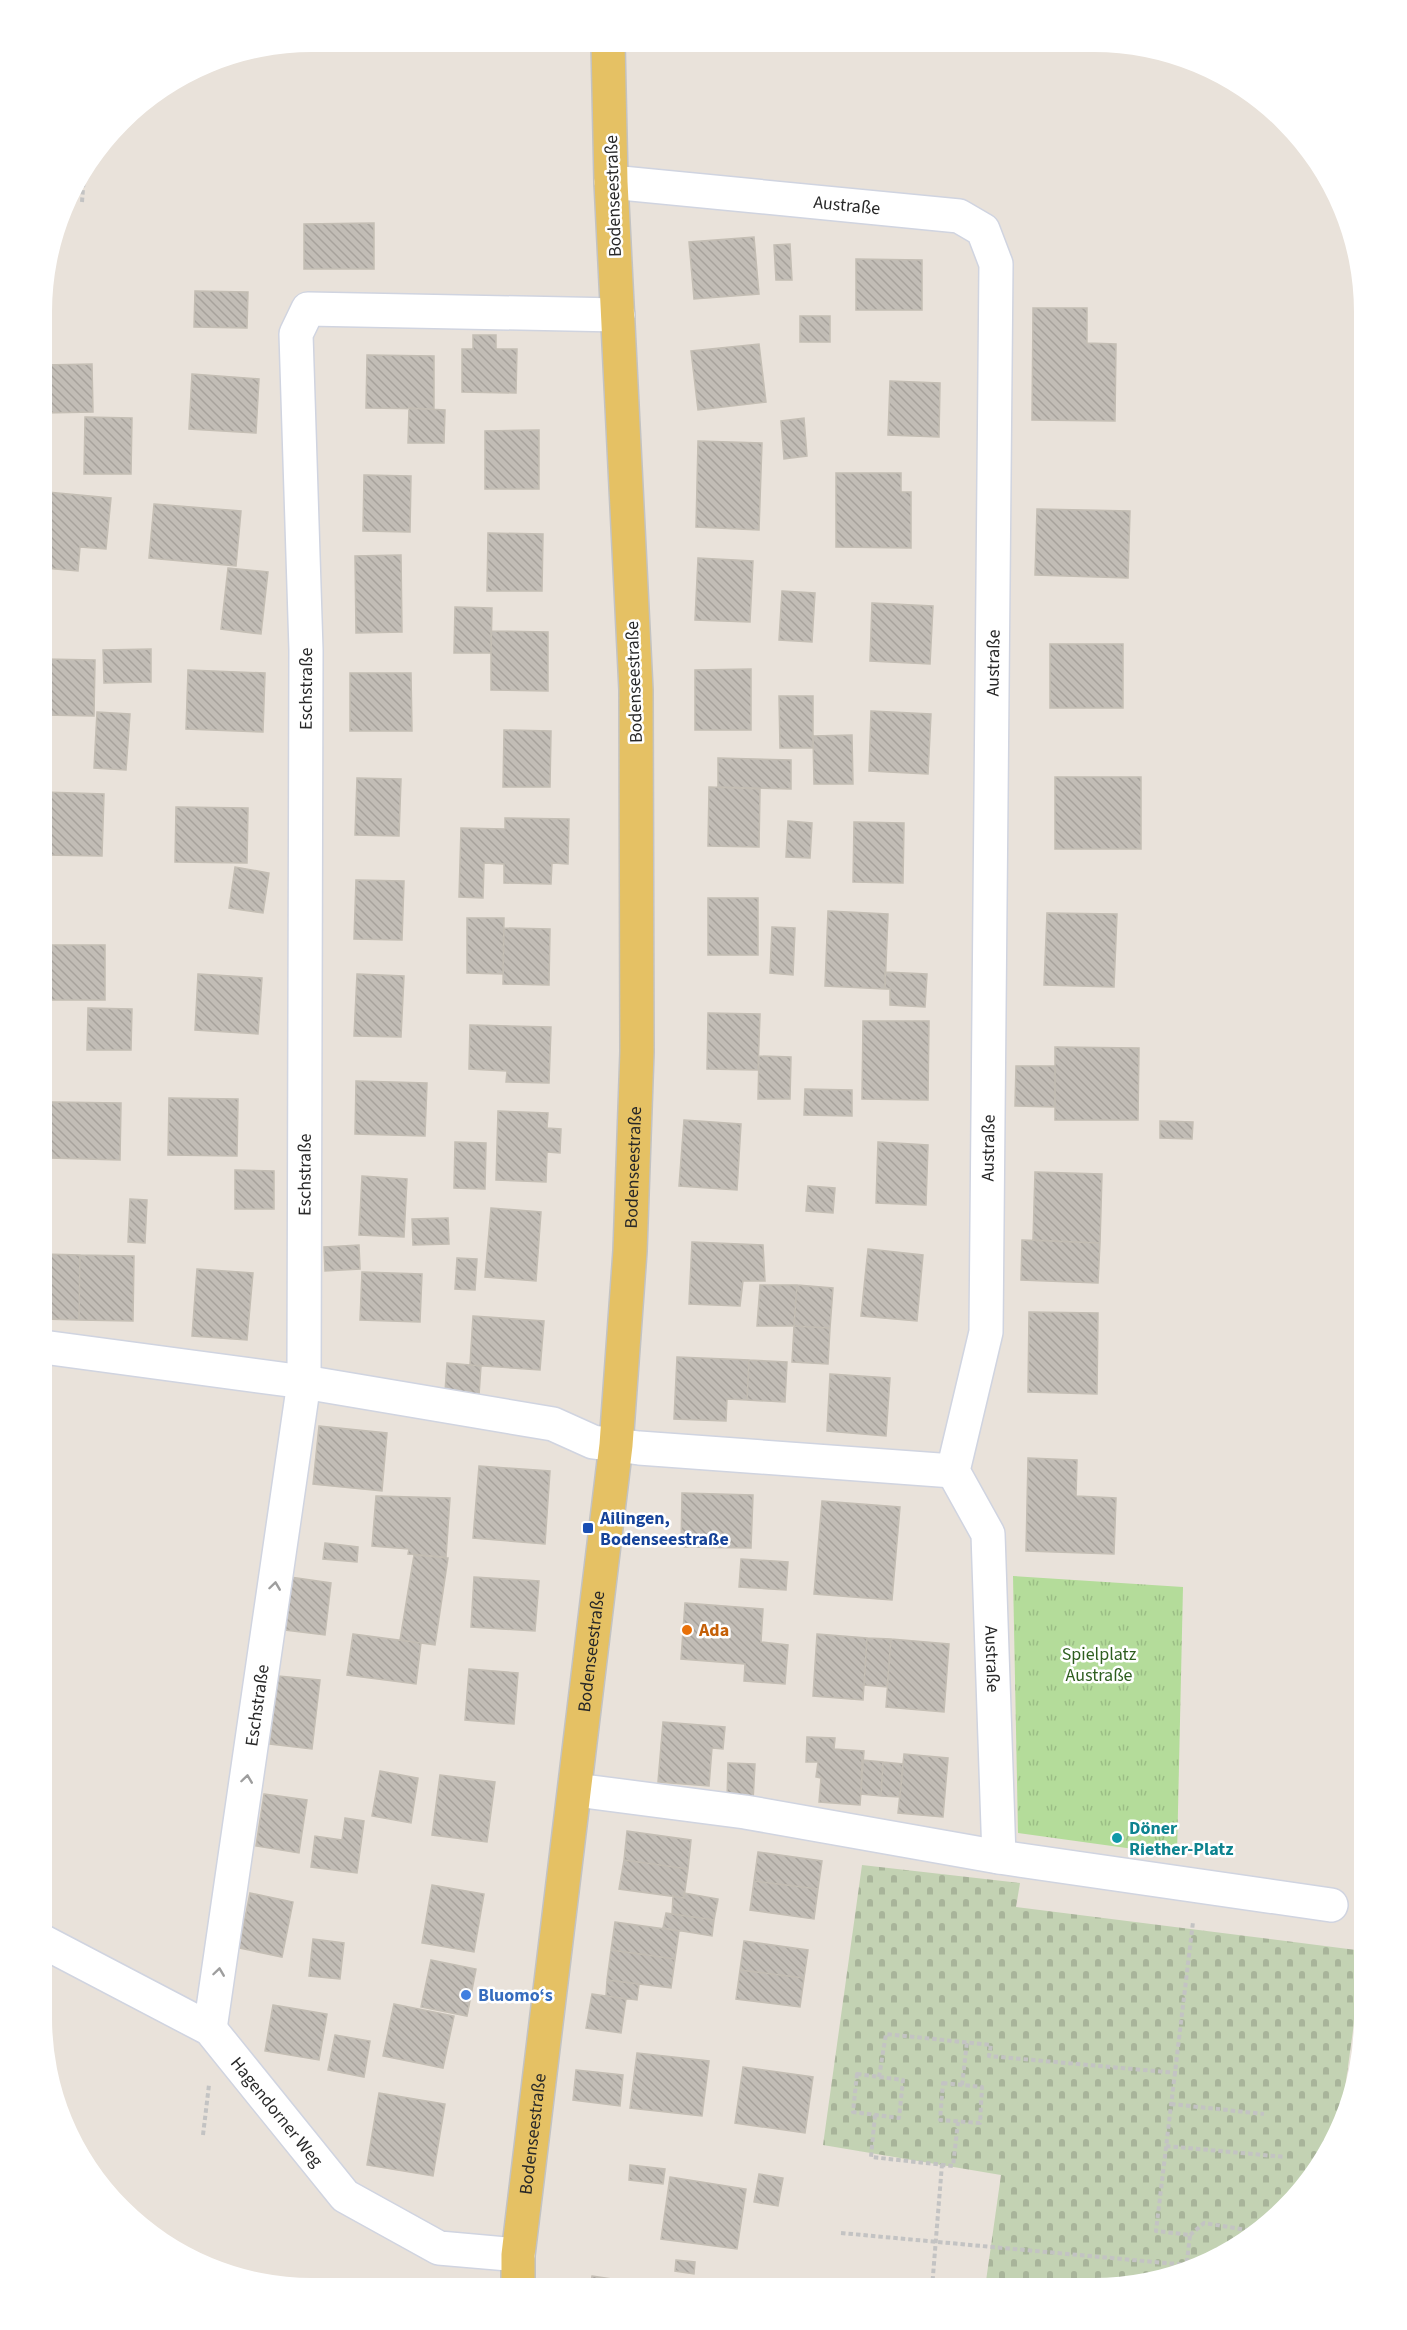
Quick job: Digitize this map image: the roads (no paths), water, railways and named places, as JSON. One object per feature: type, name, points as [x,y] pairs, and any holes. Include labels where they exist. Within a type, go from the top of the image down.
[{"type":"main road","name":"Bodenseestraße","points":[[518,2271],[616,1445],[630,1251],[637,1052],[636,690],[611,182],[608,52]]},
{"type":"street","name":"Austraße","points":[[611,182],[959,216],[983,230],[996,264],[986,1332],[953,1471],[988,1534],[999,1857]]},
{"type":"street","name":"Eschstraße","points":[[210,2029],[304,1382],[306,650],[296,334],[308,309],[618,315]]},
{"type":"street","points":[[52,1348],[304,1382],[553,1424],[593,1442],[953,1471]]},
{"type":"street","points":[[576,1790],[744,1812],[999,1857],[1331,1905]]},
{"type":"street","name":"Hagendorner Weg","points":[[52,1946],[210,2029],[345,2196],[439,2248],[518,2271]]},
{"type":"place","name":"Ailingen, Bodenseestraße","points":[[588,1528]]},
{"type":"place","name":"Ada","points":[[687,1630]]},
{"type":"place","name":"Döner Riether-Platz","points":[[1117,1838]]},
{"type":"place","name":"Bluomo‘s","points":[[466,1995]]},
{"type":"park label","name":"Spielplatz Austraße","points":[[1099,1664]]}]
